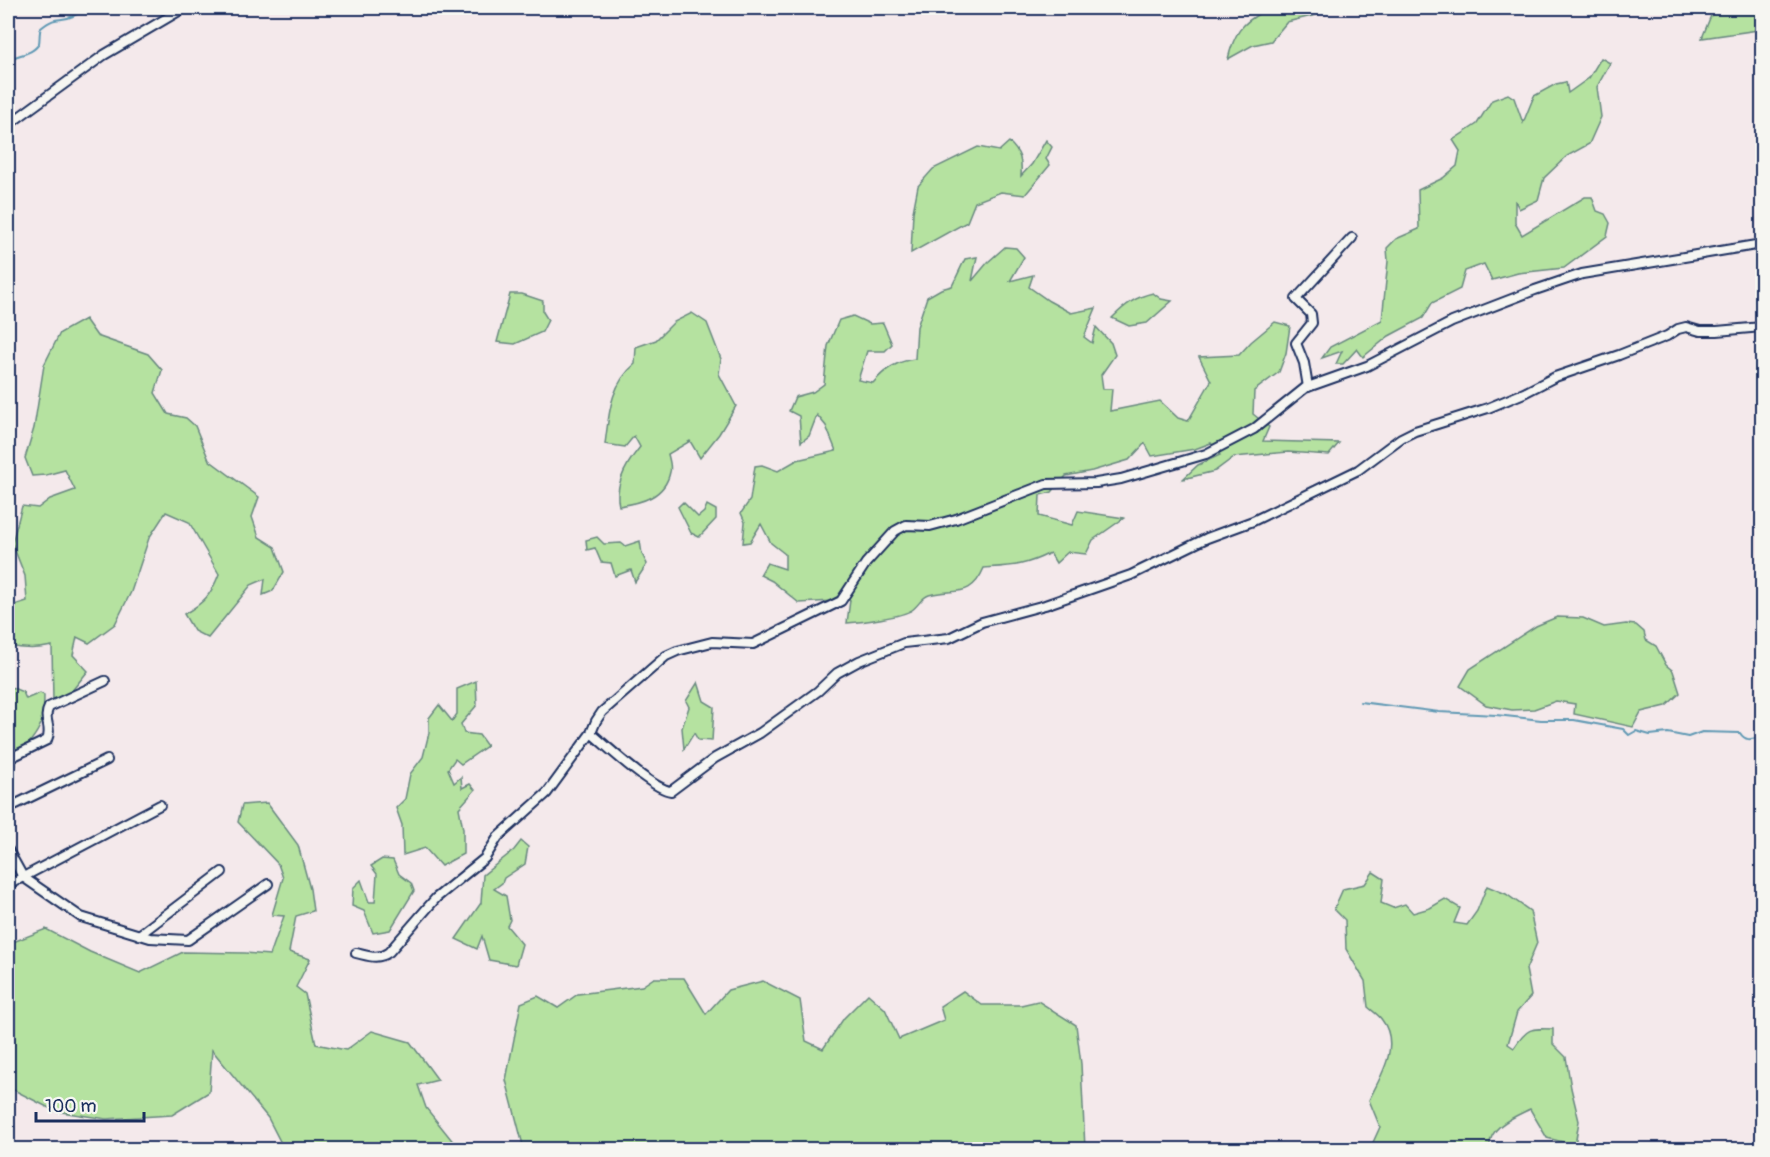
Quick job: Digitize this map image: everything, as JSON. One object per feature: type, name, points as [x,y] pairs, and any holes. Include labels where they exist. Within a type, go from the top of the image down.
[{"type":"street","points":[[8,125],[104,55],[184,8]]},
{"type":"street","points":[[1308,387],[1304,363],[1296,343],[1312,322],[1311,314],[1296,299],[1352,238]]},
{"type":"street","points":[[356,953],[374,958],[382,957],[389,952],[436,898],[485,858],[498,837],[547,793],[591,733],[602,712],[666,656],[712,642],[753,644],[841,601],[866,563],[895,531],[906,525],[930,526],[956,519],[1046,484],[1096,483],[1121,479],[1206,454],[1254,429],[1308,387],[1367,366],[1452,322],[1582,274],[1762,244]]},
{"type":"street","points":[[591,733],[650,781],[671,791],[715,758],[760,733],[818,691],[837,673],[859,661],[904,643],[949,638],[982,622],[1045,606],[1131,576],[1207,538],[1252,521],[1358,470],[1401,438],[1415,431],[1488,408],[1555,377],[1619,355],[1667,336],[1678,329],[1686,327],[1700,331],[1717,331],[1762,327]]},
{"type":"street","points":[[8,759],[47,740],[49,730],[45,717],[50,707],[105,681]]},
{"type":"street","points":[[8,808],[107,760]]},
{"type":"street","points":[[8,885],[160,806]]},
{"type":"street","points":[[8,850],[23,877],[81,917],[150,938],[188,940],[268,884]]},
{"type":"street","points":[[139,935],[222,872]]},
{"type":"green space","points":[[1263,8],[1330,8],[1316,15],[1287,22],[1271,41],[1253,45],[1228,59],[1240,30],[1264,11]]},
{"type":"green space","points":[[1714,8],[1762,8],[1758,30],[1702,38]]},
{"type":"green space","points":[[1601,58],[1610,63],[1597,87],[1601,117],[1589,144],[1567,156],[1544,178],[1538,200],[1519,209],[1515,200],[1515,223],[1522,235],[1585,197],[1592,197],[1597,211],[1605,214],[1610,223],[1607,236],[1564,268],[1518,273],[1492,280],[1484,264],[1465,271],[1460,289],[1432,303],[1423,318],[1389,336],[1363,357],[1357,349],[1343,364],[1336,364],[1342,351],[1322,358],[1330,347],[1382,320],[1388,261],[1387,248],[1396,239],[1419,229],[1418,190],[1443,178],[1457,166],[1460,151],[1453,140],[1477,124],[1492,100],[1508,94],[1514,98],[1523,123],[1534,96],[1556,84],[1566,82],[1568,93],[1589,78]]},
{"type":"green space","points":[[1046,140],[1052,147],[1046,159],[1050,165],[1025,195],[1001,192],[975,202],[967,222],[911,253],[913,212],[918,186],[933,169],[978,147],[999,151],[1009,142],[1020,158],[1021,176],[1032,164]]},
{"type":"green space","points":[[1005,247],[1016,248],[1024,257],[1010,281],[1033,275],[1029,287],[1071,313],[1096,308],[1084,337],[1092,343],[1096,327],[1111,343],[1115,355],[1101,375],[1103,389],[1112,389],[1110,411],[1160,401],[1178,418],[1188,421],[1211,381],[1199,357],[1239,355],[1275,322],[1290,326],[1286,353],[1279,372],[1254,391],[1253,414],[1269,427],[1263,441],[1339,443],[1329,455],[1288,452],[1234,457],[1215,471],[1183,479],[1198,465],[1220,455],[1211,443],[1195,449],[1152,456],[1145,443],[1129,460],[1066,476],[1052,492],[1040,495],[1039,516],[1072,525],[1078,511],[1124,518],[1093,540],[1086,554],[1068,552],[1056,563],[1050,553],[1018,565],[984,568],[979,578],[968,588],[929,595],[907,613],[881,619],[847,623],[850,600],[799,603],[772,581],[760,575],[767,563],[785,569],[785,554],[771,543],[761,524],[750,542],[743,543],[745,522],[741,513],[750,500],[755,466],[762,465],[778,471],[797,460],[836,451],[826,426],[817,415],[809,436],[801,442],[799,416],[789,411],[795,397],[813,392],[824,384],[828,346],[839,320],[853,316],[870,324],[883,323],[892,344],[885,351],[867,351],[858,380],[873,383],[892,366],[915,359],[917,327],[927,297],[952,286],[965,259],[977,257],[972,281]]},
{"type":"green space","points":[[1153,293],[1161,299],[1172,301],[1147,323],[1129,326],[1112,318],[1131,302]]},
{"type":"green space","points":[[510,294],[522,294],[543,301],[543,312],[548,320],[542,332],[515,344],[497,342]]},
{"type":"green space","points":[[692,313],[707,323],[721,359],[719,374],[736,406],[719,434],[700,458],[690,441],[668,454],[671,470],[663,487],[643,501],[619,506],[620,482],[640,447],[634,436],[625,447],[605,444],[612,401],[620,381],[635,364],[636,347],[656,340],[674,322]]},
{"type":"green space","points":[[85,319],[97,336],[148,354],[162,370],[155,393],[168,414],[186,418],[195,426],[209,460],[259,497],[252,517],[259,537],[275,547],[284,572],[273,591],[263,595],[265,579],[251,585],[208,638],[194,631],[184,614],[206,598],[219,574],[189,522],[166,512],[149,538],[131,592],[115,624],[89,643],[77,637],[73,655],[88,671],[66,698],[53,701],[52,646],[30,649],[8,646],[8,607],[27,601],[25,576],[12,543],[22,506],[38,508],[50,499],[75,490],[65,470],[32,476],[25,458],[34,428],[44,365],[60,333]]},
{"type":"green space","points":[[683,502],[698,517],[707,505],[716,510],[716,519],[699,537],[691,533],[678,507]]},
{"type":"green space","points":[[597,537],[604,544],[621,543],[625,546],[640,541],[642,554],[647,564],[635,582],[631,570],[615,576],[611,563],[601,562],[595,548],[587,550],[586,540]]},
{"type":"green space","points":[[1557,617],[1583,618],[1604,627],[1636,625],[1644,632],[1646,640],[1656,646],[1666,665],[1673,671],[1680,693],[1666,706],[1641,712],[1633,727],[1574,714],[1575,704],[1556,701],[1534,709],[1512,710],[1486,705],[1460,686],[1470,669],[1536,626]]},
{"type":"green space","points":[[476,681],[477,705],[461,724],[464,733],[479,735],[487,746],[461,764],[455,759],[448,769],[454,783],[461,777],[462,788],[470,784],[475,790],[459,808],[463,829],[463,854],[441,866],[425,848],[403,855],[402,825],[396,808],[405,799],[410,774],[423,757],[429,733],[429,718],[439,705],[452,721],[457,714],[457,689]]},
{"type":"green space","points":[[698,682],[704,701],[714,707],[712,741],[698,740],[694,733],[684,749],[682,728],[689,707],[686,701]]},
{"type":"green space","points":[[8,686],[23,692],[26,699],[40,693],[44,695],[41,724],[18,758],[14,769],[8,774]]},
{"type":"green space","points":[[267,803],[298,845],[310,889],[313,911],[296,916],[289,952],[310,959],[296,987],[305,994],[316,1044],[346,1050],[372,1031],[410,1042],[438,1080],[418,1085],[426,1108],[459,1149],[284,1149],[268,1118],[212,1050],[209,1092],[172,1115],[106,1119],[55,1111],[8,1087],[8,944],[46,929],[90,952],[140,973],[183,952],[270,955],[284,916],[272,915],[283,878],[278,864],[238,822],[242,805]]},
{"type":"green space","points":[[521,841],[528,847],[525,864],[504,878],[502,883],[494,889],[506,896],[510,920],[507,926],[522,944],[516,965],[489,960],[482,936],[477,949],[456,939],[481,903],[483,875],[514,850]]},
{"type":"green space","points":[[382,859],[393,860],[399,874],[411,883],[414,891],[390,930],[373,933],[364,911],[352,906],[353,888],[361,880],[369,902],[375,902],[377,874],[371,866]]},
{"type":"green space","points":[[1373,872],[1384,879],[1381,903],[1393,908],[1405,904],[1413,913],[1430,908],[1445,899],[1460,908],[1454,923],[1467,925],[1477,911],[1487,886],[1506,894],[1530,911],[1537,943],[1526,969],[1531,996],[1517,1012],[1508,1044],[1514,1048],[1522,1036],[1534,1029],[1553,1029],[1553,1044],[1566,1057],[1579,1121],[1575,1145],[1547,1138],[1530,1109],[1510,1119],[1497,1129],[1490,1141],[1490,1149],[1370,1149],[1380,1127],[1369,1100],[1387,1060],[1390,1040],[1382,1020],[1368,1007],[1365,981],[1346,949],[1345,920],[1334,909],[1343,889],[1365,884]]},
{"type":"green space","points":[[654,978],[684,978],[706,1014],[728,990],[763,981],[800,1000],[806,1041],[823,1049],[844,1018],[868,994],[885,1009],[899,1039],[944,1020],[940,1006],[963,991],[982,1005],[1021,1005],[1038,1001],[1076,1025],[1081,1064],[1085,1149],[524,1149],[506,1080],[521,1003],[538,996],[558,1008],[578,994],[642,986]]},
{"type":"waterway","points":[[8,61],[37,47],[41,28],[55,20],[68,18],[86,8]]},
{"type":"waterway","points":[[1360,702],[1439,712],[1541,720],[1574,720],[1623,729],[1629,735],[1636,731],[1650,735],[1668,733],[1688,737],[1702,732],[1740,733],[1746,739],[1759,737],[1762,740]]}]
